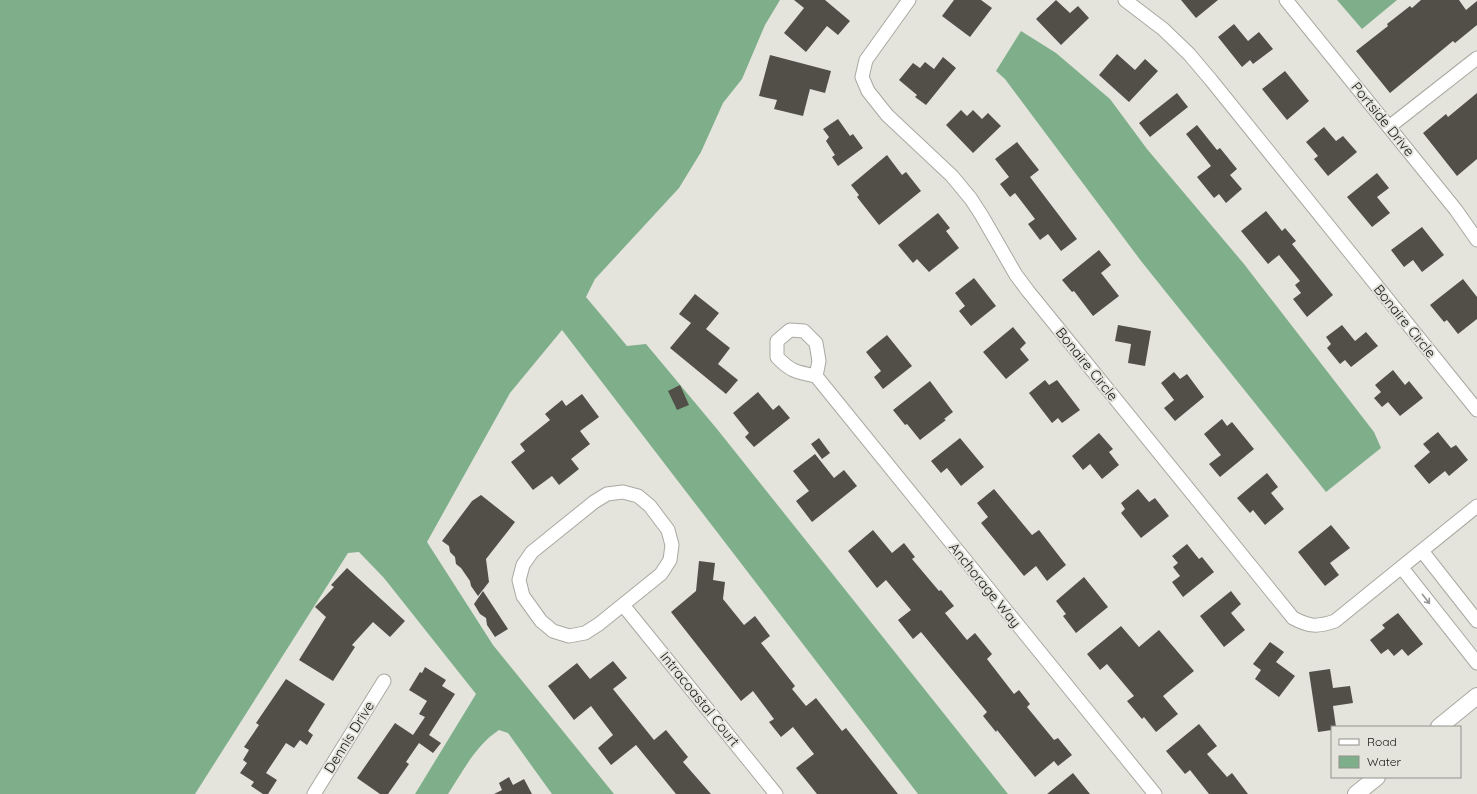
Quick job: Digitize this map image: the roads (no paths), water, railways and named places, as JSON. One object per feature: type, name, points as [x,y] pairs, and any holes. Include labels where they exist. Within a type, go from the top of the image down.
[{"type":"street","name":"Bonaire Circle","points":[[909,0],[866,60],[862,77],[868,91],[887,115],[952,176],[971,198],[1016,275],[1028,291],[1293,618],[1306,625],[1321,626],[1335,621],[1477,506]]},
{"type":"street","name":"Bonaire Circle","points":[[1125,0],[1163,29],[1202,70],[1477,410]]},
{"type":"street","name":"Portside Drive","points":[[1286,0],[1456,210],[1477,240]]},
{"type":"street","points":[[1389,128],[1477,58]]},
{"type":"street","name":"Anchorage Way","points":[[816,376],[1155,794]]},
{"type":"street","points":[[623,492],[638,496],[650,506],[668,530],[672,545],[670,560],[661,574],[623,605],[585,633],[569,636],[553,631],[541,621],[523,596],[519,580],[523,565],[532,552],[594,502],[607,494],[623,492]]},
{"type":"street","points":[[1422,551],[1477,621]]},
{"type":"street","points":[[1402,568],[1477,663]]},
{"type":"street","name":"Intracoastal Court","points":[[623,605],[776,794]]},
{"type":"street","name":"Dennis Drive","points":[[314,794],[384,681]]},
{"type":"street","points":[[1440,726],[1477,696]]},
{"type":"street","points":[[1356,794],[1376,778]]},
{"type":"water","points":[[0,0],[780,0],[765,25],[742,79],[723,103],[701,152],[679,188],[595,279],[586,297],[627,346],[646,344],[717,429],[1008,794],[918,794],[562,330],[510,393],[427,542],[493,645],[614,794],[552,794],[508,733],[499,730],[483,743],[448,794],[415,794],[476,694],[384,578],[359,552],[348,553],[195,794],[0,794]]},
{"type":"water","points":[[1337,0],[1397,0],[1362,29]]},
{"type":"water","points":[[1021,31],[1056,53],[1110,99],[1147,149],[1244,264],[1374,432],[1381,448],[1326,492],[1141,261],[1005,79],[996,71]]}]
